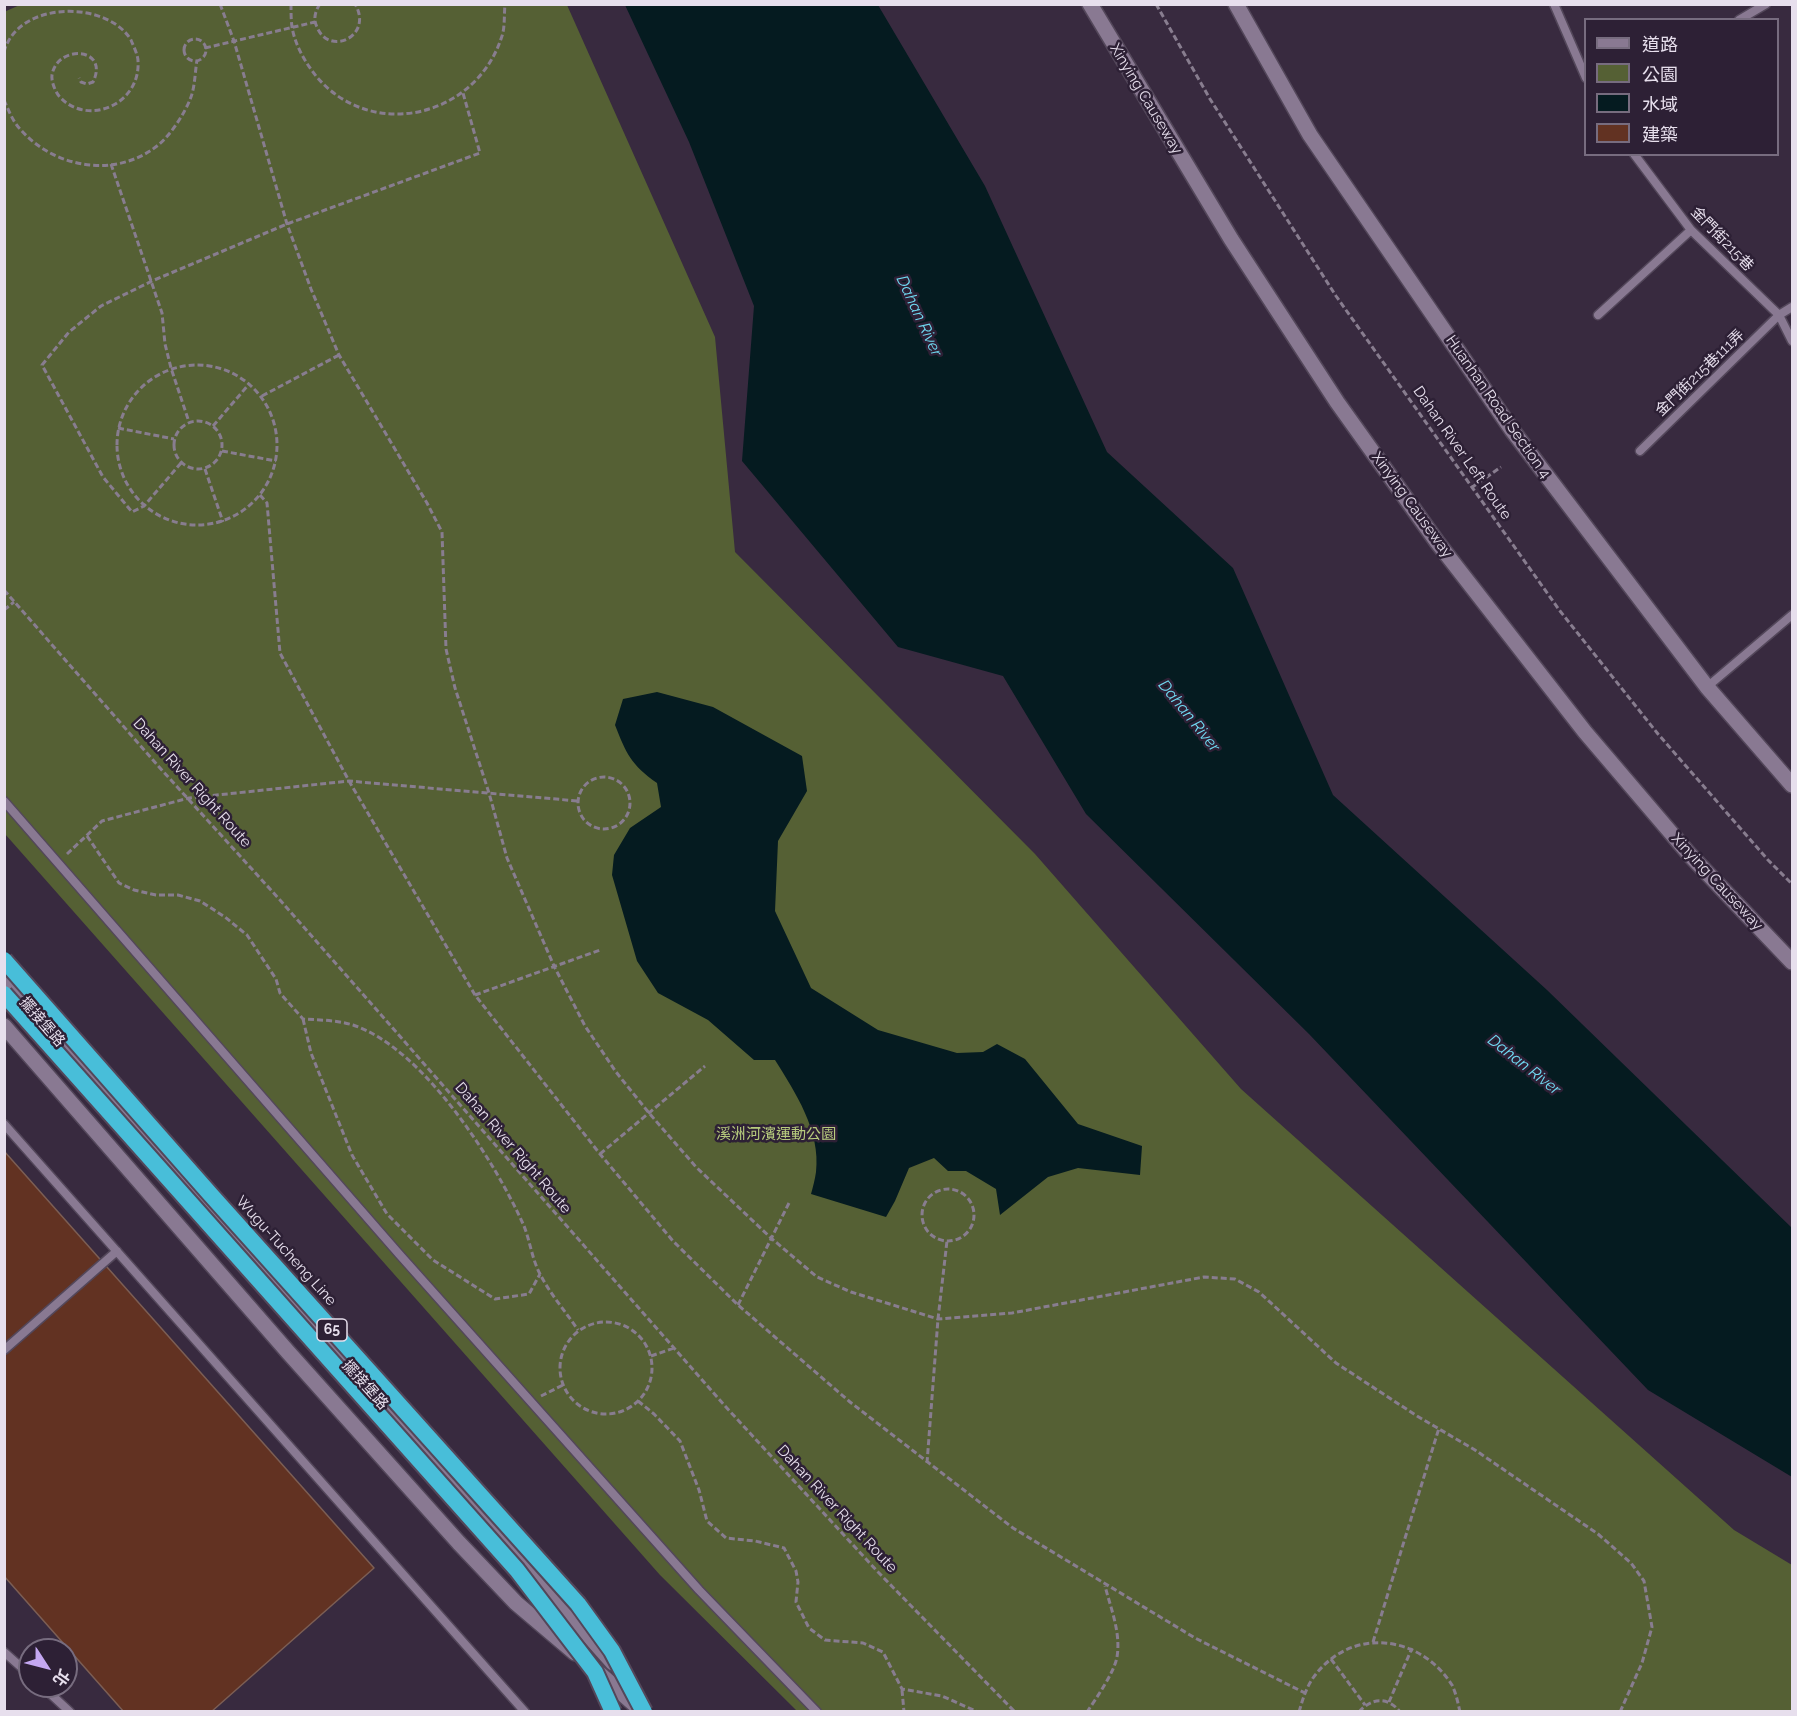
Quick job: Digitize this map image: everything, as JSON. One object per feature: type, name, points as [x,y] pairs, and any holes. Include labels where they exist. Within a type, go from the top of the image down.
[{"type":"highway","name":"Wugu-Tucheng Line","points":[[4,960],[219,1204],[578,1604],[612,1651],[643,1712]]},
{"type":"highway","name":"65","points":[[4,994],[517,1570],[595,1672],[613,1712]]},
{"type":"street","name":"Xinying Causeway","points":[[1090,4],[1231,239],[1337,402],[1437,542],[1592,741],[1689,854],[1792,962]]},
{"type":"street","name":"Huanhan Road Section 4","points":[[1236,4],[1310,135],[1512,430],[1707,687],[1792,785]]},
{"type":"street","name":"擺接堡路","points":[[4,978],[614,1665],[653,1712]]},
{"type":"street","points":[[18,1041],[41,1020]]},
{"type":"street","name":"擺接堡路","points":[[4,1026],[288,1352],[459,1543],[516,1603],[643,1712]]},
{"type":"lane","points":[[1554,4],[1584,73]]},
{"type":"lane","points":[[1742,18],[1766,4]]},
{"type":"lane","name":"金門街215巷","points":[[1636,156],[1691,230],[1779,315],[1792,341]]},
{"type":"lane","points":[[1598,315],[1691,230]]},
{"type":"lane","name":"金門街215巷111弄","points":[[1640,451],[1779,315],[1792,306]]},
{"type":"lane","points":[[1707,687],[1792,615]]},
{"type":"lane","points":[[4,801],[399,1254],[699,1590],[817,1712]]},
{"type":"lane","points":[[4,1125],[525,1712]]},
{"type":"lane","points":[[4,1350],[117,1251]]},
{"type":"lane","points":[[4,1652],[18,1664]]},
{"type":"lane","points":[[55,1698],[70,1712]]},
{"type":"path","points":[[220,4],[234,41],[287,224],[339,355],[442,532],[446,649],[454,688],[489,793],[507,858],[554,966],[585,1026],[616,1072],[649,1113],[696,1167],[771,1238],[818,1277],[850,1292],[938,1319],[1012,1313],[1204,1277],[1235,1279],[1259,1292],[1336,1363],[1475,1450],[1598,1534],[1631,1563],[1644,1581],[1652,1627],[1642,1663],[1620,1712]]},
{"type":"path","points":[[291,4],[292,28],[304,62],[328,90],[359,108],[394,115],[430,110],[463,93],[487,68],[502,36],[506,4]]},
{"type":"path","points":[[320,4],[315,15],[317,30],[328,40],[343,41],[350,38],[359,27],[361,19],[356,4]]},
{"type":"path","name":"Dahan River Left Route","points":[[1156,4],[1210,99],[1335,297],[1471,488],[1560,611],[1658,734],[1768,860],[1792,884]]},
{"type":"path","points":[[4,52],[6,44],[23,22],[49,7]]},
{"type":"path","points":[[79,78],[81,82],[87,84],[93,82],[97,75],[97,66],[92,58],[81,53],[67,55],[56,64],[51,76],[55,91],[67,105],[85,111],[103,110],[122,101],[134,84],[138,60],[130,37],[116,21],[99,10]]},
{"type":"path","points":[[205,48],[315,22]]},
{"type":"path","points":[[195,39],[205,48],[205,54],[197,60],[190,60],[185,55],[186,44],[195,39]]},
{"type":"path","points":[[4,100],[19,128],[43,148],[65,160],[89,166],[111,165],[132,159],[157,145],[176,124],[191,96],[197,60]]},
{"type":"path","points":[[181,463],[144,506],[132,512],[103,477],[42,365],[69,332],[101,306],[152,281],[287,224],[480,153],[463,93]]},
{"type":"path","points":[[111,165],[162,313],[165,344],[189,422]]},
{"type":"path","points":[[262,396],[339,355]]},
{"type":"path","points":[[191,364],[212,365],[232,372],[250,383],[262,396],[273,416],[278,438],[276,461],[270,479],[260,495],[243,511],[223,522],[202,525],[181,524],[162,518],[144,506],[130,490],[121,471],[117,449],[118,428],[125,408],[137,391],[152,378],[171,368],[191,364]]},
{"type":"path","points":[[213,426],[250,383]]},
{"type":"path","points":[[189,422],[205,422],[213,426],[222,441],[221,450],[212,465],[204,469],[188,468],[176,456],[174,439],[182,426],[189,422]]},
{"type":"path","points":[[118,428],[174,439]]},
{"type":"path","points":[[221,450],[276,461]]},
{"type":"path","points":[[1471,488],[1501,466]]},
{"type":"path","points":[[204,469],[223,522]]},
{"type":"path","points":[[260,495],[267,502],[280,653],[349,781],[475,995],[600,1154],[673,1241],[738,1305],[850,1402],[1013,1528],[1195,1638],[1305,1693]]},
{"type":"path","name":"Dahan River Right Route","points":[[4,590],[674,1348],[877,1570],[1015,1712]]},
{"type":"path","points":[[4,610],[14,602]]},
{"type":"path","points":[[599,777],[608,777],[616,780],[628,792],[629,809],[620,824],[604,829],[595,828],[582,818],[578,810],[578,801],[584,785],[599,777]]},
{"type":"path","points":[[67,854],[102,821],[189,798],[349,781],[578,801]]},
{"type":"path","points":[[87,836],[119,884],[156,895],[178,895],[200,901],[247,935],[276,979],[280,993],[303,1019],[311,1053],[352,1155],[387,1214],[433,1260],[495,1299],[529,1294],[540,1274]]},
{"type":"path","points":[[475,995],[600,950]]},
{"type":"path","points":[[303,1019],[354,1026],[392,1047],[423,1075],[478,1142],[524,1227],[540,1274],[578,1330]]},
{"type":"path","points":[[600,1154],[705,1066]]},
{"type":"path","points":[[448,1104],[454,1099]]},
{"type":"path","points":[[954,1190],[969,1199],[974,1215],[973,1223],[963,1237],[955,1241],[947,1241],[931,1235],[923,1221],[923,1212],[925,1204],[937,1192],[954,1190]]},
{"type":"path","points":[[738,1305],[789,1203]]},
{"type":"path","points":[[927,1462],[938,1319],[947,1241]]},
{"type":"path","points":[[607,1322],[622,1324],[645,1343],[651,1356],[652,1372],[647,1388],[638,1401],[625,1410],[611,1414],[596,1413],[570,1398],[559,1370],[561,1355],[568,1341],[578,1330],[592,1324],[607,1322]]},
{"type":"path","points":[[651,1356],[674,1348]]},
{"type":"path","points":[[541,1396],[563,1385]]},
{"type":"path","points":[[638,1401],[680,1441],[699,1490],[707,1521],[726,1538],[756,1541],[784,1548],[796,1571],[798,1582],[796,1602],[809,1628],[825,1640],[863,1642],[883,1652],[902,1689],[904,1712]]},
{"type":"path","points":[[1373,1642],[1439,1428]]},
{"type":"path","points":[[1087,1712],[1101,1691],[1117,1658],[1117,1631],[1105,1585]]},
{"type":"path","points":[[1299,1712],[1305,1693],[1315,1674],[1331,1659],[1351,1647],[1373,1642],[1393,1643],[1412,1648],[1436,1664],[1453,1687],[1460,1712]]},
{"type":"path","points":[[1389,1702],[1412,1648]]},
{"type":"path","points":[[1331,1659],[1365,1705]]},
{"type":"path","points":[[902,1689],[942,1696],[978,1712]]},
{"type":"path","points":[[1359,1712],[1365,1705],[1381,1700],[1389,1702],[1400,1712]]},
{"type":"green space","name":"溪洲河濱運動公園","points":[[22,4],[567,5],[715,337],[735,552],[1035,854],[1241,1089],[1734,1530],[1792,1565],[1792,1711],[797,1711],[660,1575],[5,834],[4,12]]},
{"type":"water","name":"Dahan River","points":[[625,5],[878,5],[985,186],[1107,452],[1233,568],[1333,795],[1547,990],[1792,1228],[1792,1477],[1648,1390],[1309,1034],[1086,814],[1003,676],[898,647],[742,461],[754,306],[689,142]]},
{"type":"water","points":[[657,692],[713,707],[802,756],[807,791],[778,841],[775,911],[811,988],[878,1030],[957,1053],[983,1052],[997,1044],[1025,1059],[1078,1124],[1142,1146],[1140,1175],[1078,1168],[1048,1177],[1000,1215],[996,1189],[966,1171],[948,1171],[934,1158],[909,1168],[886,1217],[811,1194],[816,1172],[815,1142],[805,1113],[775,1060],[754,1060],[708,1020],[658,993],[637,961],[612,875],[614,855],[630,828],[661,807],[657,783],[630,758],[615,725],[623,699]]},
{"type":"building","points":[[4,1151],[374,1568],[211,1712],[124,1712],[78,1660],[78,1638],[59,1638],[4,1576]]}]
